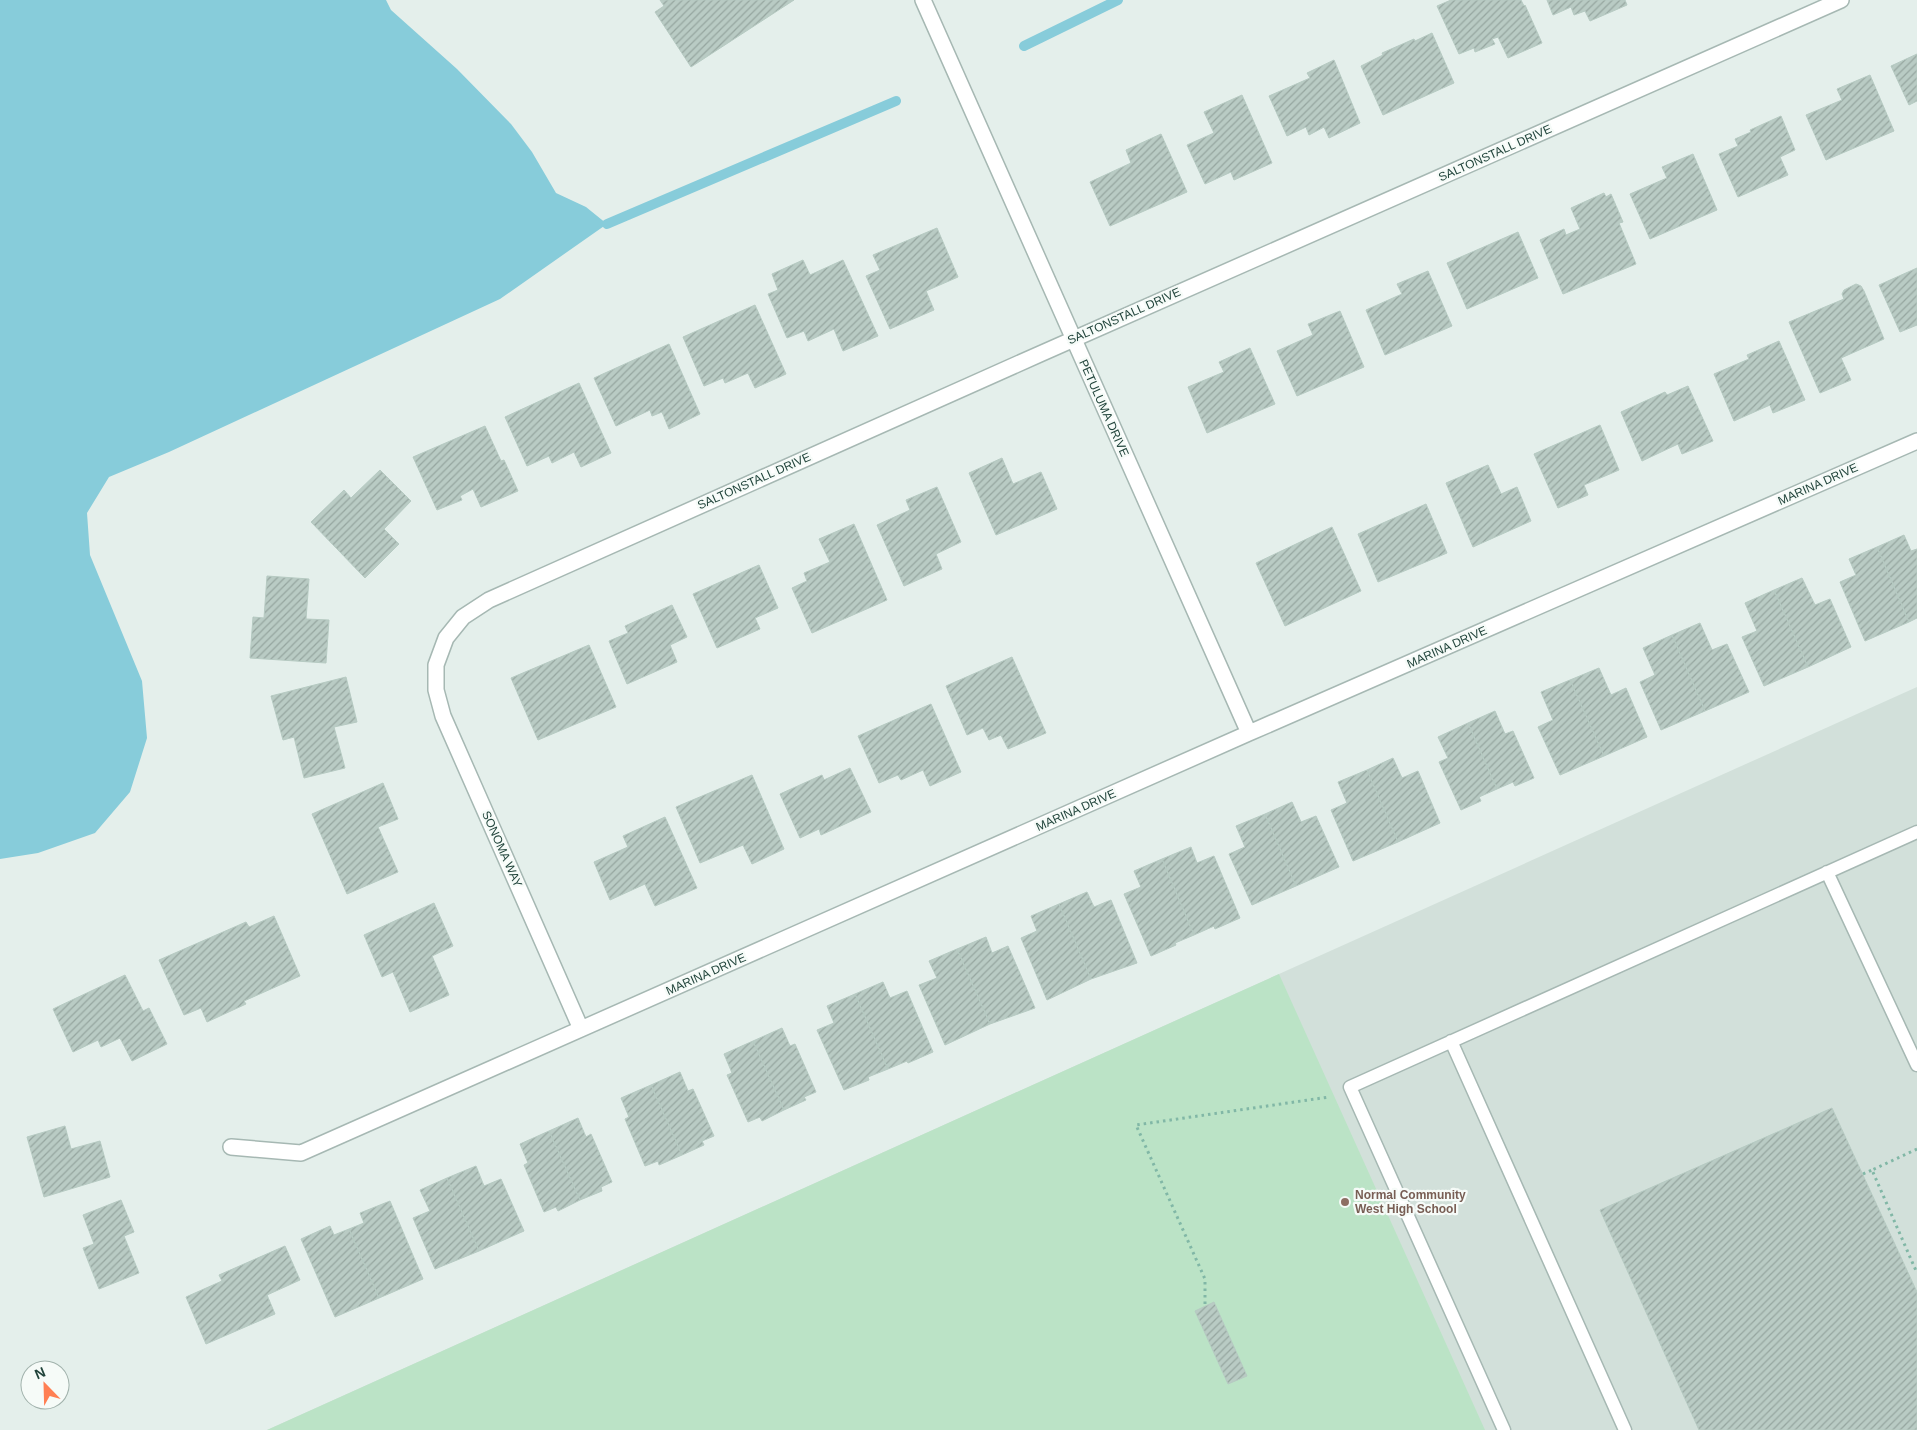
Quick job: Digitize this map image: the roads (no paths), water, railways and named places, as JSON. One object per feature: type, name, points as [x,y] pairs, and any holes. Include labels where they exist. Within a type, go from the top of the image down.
[{"type":"street","name":"PETULUMA DRIVE","points":[[923,0],[1249,733]]},
{"type":"street","name":"SALTONSTALL DRIVE","points":[[436,665],[446,638],[463,617],[489,600],[1073,339],[1841,0]]},
{"type":"street","name":"MARINA DRIVE","points":[[231,1147],[301,1153],[1249,733],[1917,441]]},
{"type":"street","name":"SONOMA WAY","points":[[436,665],[436,690],[443,716],[581,1029]]},
{"type":"lane","points":[[1504,1430],[1350,1087],[1917,832]]},
{"type":"lane","points":[[1827,872],[1911,1038],[1917,1065]]},
{"type":"lane","points":[[1451,1041],[1625,1430]]},
{"type":"water","points":[[0,0],[386,0],[391,10],[457,69],[511,124],[532,152],[556,193],[586,207],[607,224],[500,299],[169,452],[109,477],[87,513],[90,555],[142,681],[147,738],[130,792],[95,833],[38,853],[0,859]]},
{"type":"waterway","points":[[1024,46],[1118,0]]},
{"type":"waterway","points":[[607,224],[896,101]]},
{"type":"place","name":"Normal Community West High School","points":[[1345,1202]]}]
